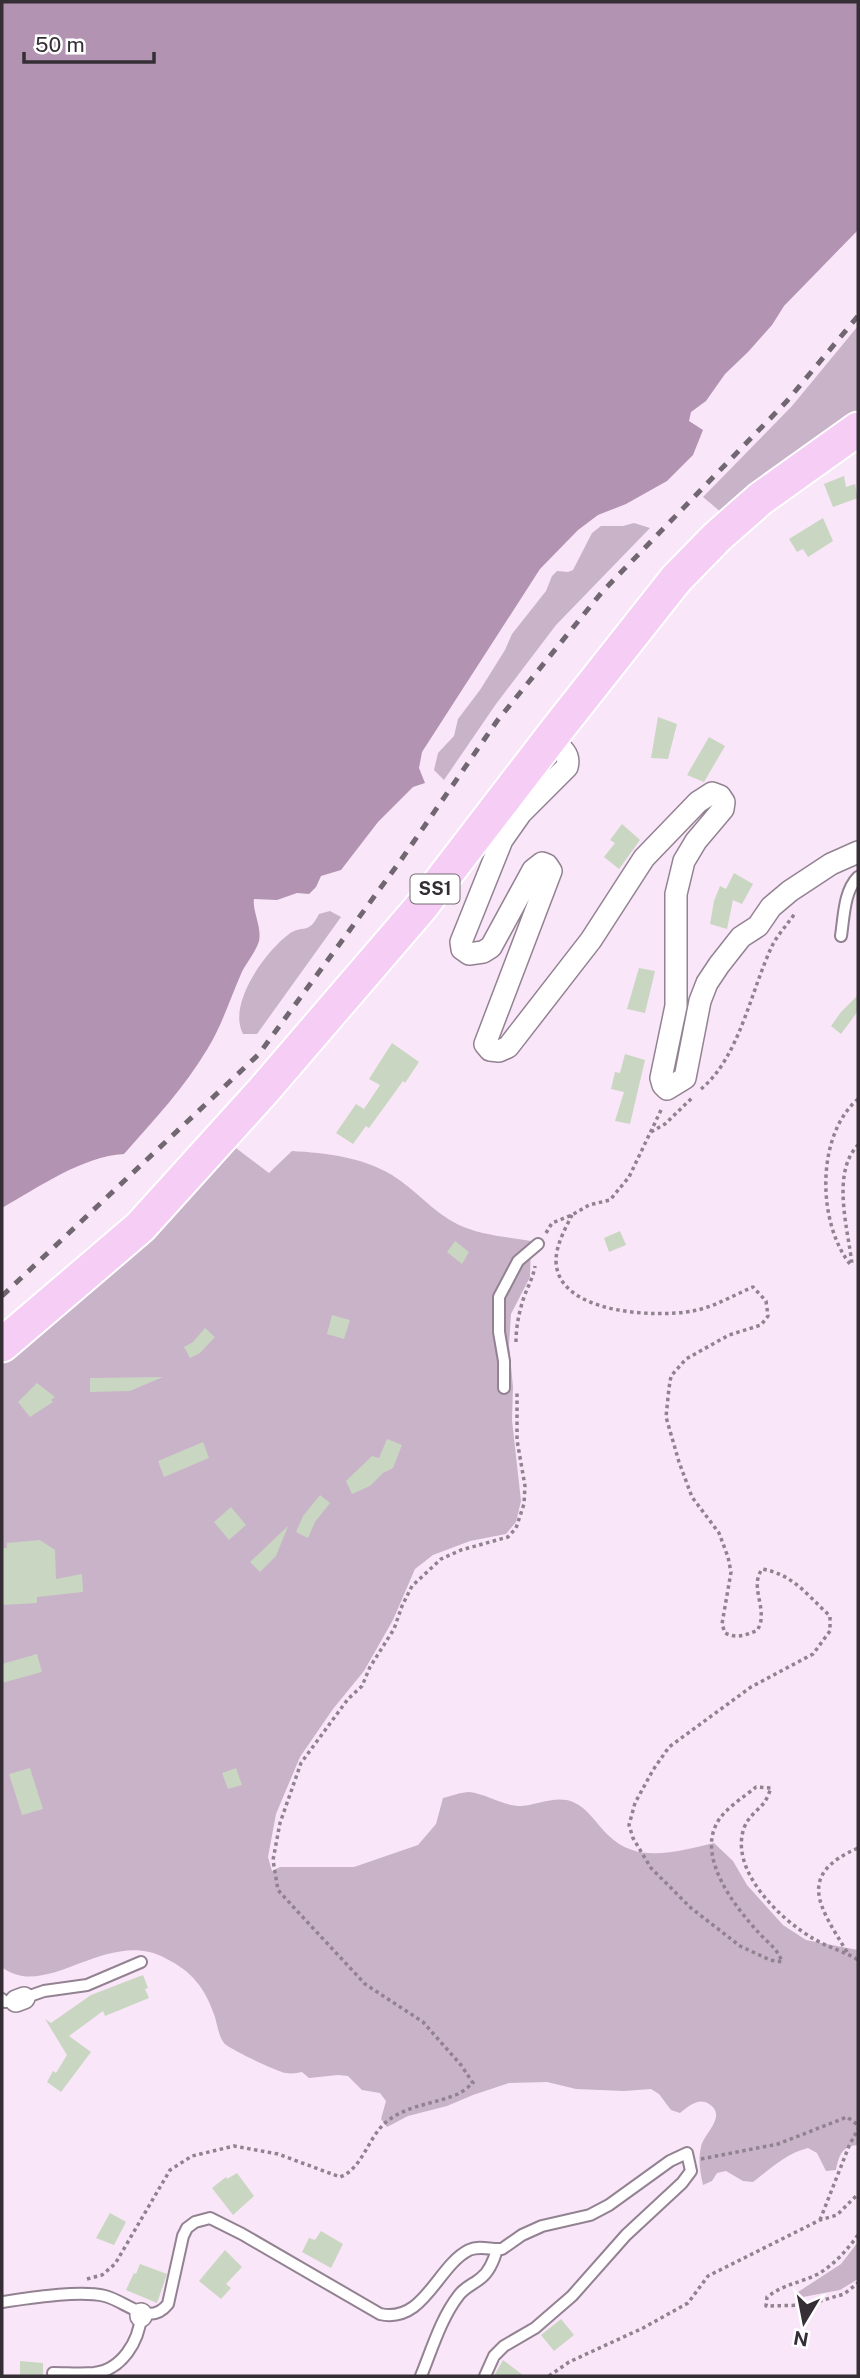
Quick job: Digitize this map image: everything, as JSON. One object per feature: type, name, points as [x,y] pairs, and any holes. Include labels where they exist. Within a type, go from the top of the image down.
[{"type":"main road","name":"SS1","points":[[2,1345],[140,1227],[191,1171],[384,951],[669,587],[717,537],[760,499],[858,429]]},
{"type":"street","points":[[550,739],[564,751],[568,759],[566,767],[521,813],[502,840],[461,942],[462,949],[469,954],[483,953],[491,947],[533,870],[542,863],[550,868],[536,912],[485,1044],[487,1048],[495,1051],[508,1047],[591,940],[644,858],[708,795],[716,794],[724,802],[723,809],[696,841],[684,861],[676,894],[676,1006],[660,1078],[663,1085],[675,1086],[685,1078],[700,1001],[707,983],[741,937],[758,926],[771,907],[807,879],[858,852]]},
{"type":"lane","points":[[841,936],[848,894],[858,877]]},
{"type":"lane","points":[[504,1388],[499,1297],[518,1261],[538,1244]]},
{"type":"lane","points":[[14,2000],[44,1991],[87,1985],[141,1962]]},
{"type":"lane","points":[[2,2302],[62,2295],[98,2295],[107,2296],[141,2315],[160,2311],[167,2307],[183,2236],[190,2225],[211,2218],[380,2314],[388,2316],[407,2311],[419,2302],[466,2252],[483,2248],[502,2249],[532,2231],[590,2215],[687,2153],[691,2171],[682,2183],[626,2235],[572,2296],[535,2328],[505,2346],[495,2356],[485,2376]]},
{"type":"lane","points":[[421,2376],[440,2328],[455,2302],[466,2287],[485,2275],[497,2249]]},
{"type":"lane","points":[[53,2373],[95,2373],[114,2364],[123,2357],[137,2338],[141,2315]]},
{"type":"path","points":[[651,1132],[665,1124],[709,1083],[721,1067],[747,1012],[751,994],[773,944],[805,896],[807,879]]},
{"type":"path","points":[[516,1344],[516,1329],[524,1296],[533,1279],[538,1244],[552,1223],[589,1205],[610,1200],[629,1177],[675,1086]]},
{"type":"path","points":[[858,1099],[849,1107],[835,1136],[824,1184],[828,1220],[838,1246],[850,1264],[843,1176],[846,1162],[858,1145]]},
{"type":"path","points":[[572,1215],[561,1237],[556,1260],[565,1286],[587,1300],[616,1310],[668,1315],[710,1306],[753,1287],[766,1301],[768,1316],[761,1325],[729,1335],[686,1359],[671,1376],[666,1417],[692,1497],[719,1533],[728,1557],[731,1572],[722,1624],[724,1633],[743,1637],[758,1630],[762,1618],[757,1595],[758,1575],[762,1569],[778,1572],[789,1578],[830,1616],[830,1631],[813,1654],[751,1686],[669,1747],[635,1803],[629,1825],[633,1838],[651,1868],[691,1908],[740,1946],[770,1960],[782,1962],[779,1953],[759,1933],[726,1891],[717,1874],[711,1837],[717,1821],[756,1787],[771,1788],[765,1802],[748,1820],[744,1829],[740,1852],[746,1870],[769,1901],[792,1923],[833,1950],[848,1953]]},
{"type":"path","points":[[78,2282],[102,2275],[115,2264],[170,2170],[192,2156],[234,2146],[278,2154],[340,2177],[348,2174],[354,2167],[384,2124],[409,2108],[458,2095],[473,2083],[461,2064],[423,2022],[365,1984],[278,1890],[273,1860],[280,1823],[301,1763],[348,1699],[362,1686],[370,1667],[394,1629],[412,1586],[441,1559],[461,1549],[508,1537],[516,1528],[524,1504],[525,1486],[517,1440],[516,1385]]},
{"type":"path","points":[[858,1849],[830,1864],[818,1881],[817,1890],[831,1927],[848,1953],[858,1960]]},
{"type":"path","points":[[690,2162],[778,2144],[848,2117],[858,2127],[820,2220]]},
{"type":"path","points":[[549,2376],[569,2362],[643,2328],[688,2303],[708,2276],[820,2220],[836,2215],[858,2194]]},
{"type":"path","points":[[858,2235],[830,2266],[816,2275],[781,2286],[767,2297],[766,2306],[807,2305],[844,2294],[858,2283]]},
{"type":"shaded area","points":[[2,2],[858,2],[858,230],[784,306],[772,325],[725,374],[706,401],[691,412],[689,421],[703,430],[693,455],[667,481],[626,504],[598,515],[578,530],[540,569],[422,752],[419,768],[425,783],[413,787],[378,822],[341,870],[321,876],[309,894],[297,893],[277,900],[254,899],[259,930],[258,945],[243,970],[208,1048],[179,1090],[147,1129],[124,1154],[93,1160],[77,1167],[2,1208]]},
{"type":"shaded area","points":[[858,326],[858,416],[722,513],[703,497],[792,406]]},
{"type":"shaded area","points":[[634,523],[650,528],[556,625],[496,704],[444,780],[434,770],[438,753],[454,736],[458,719],[480,690],[512,634],[546,591],[552,576],[557,571],[573,570],[592,533],[601,526]]},
{"type":"shaded area","points":[[330,911],[341,917],[257,1034],[243,1034],[239,1022],[244,994],[269,953],[289,934],[312,925],[319,914]]},
{"type":"shaded area","points":[[232,1145],[269,1173],[292,1151],[356,1160],[392,1175],[457,1224],[484,1233],[531,1241],[530,1277],[511,1314],[509,1345],[513,1387],[512,1420],[521,1501],[516,1522],[506,1534],[470,1541],[433,1555],[415,1569],[393,1620],[364,1671],[333,1709],[300,1757],[276,1814],[268,1857],[272,1871],[280,1867],[354,1867],[418,1845],[436,1824],[443,1798],[466,1792],[521,1806],[560,1800],[573,1802],[583,1808],[620,1844],[645,1853],[673,1852],[714,1843],[733,1861],[747,1885],[783,1925],[806,1940],[858,1950],[858,2145],[848,2147],[842,2152],[836,2170],[826,2171],[817,2153],[808,2148],[786,2158],[753,2182],[743,2181],[726,2171],[717,2173],[712,2181],[703,2185],[700,2152],[715,2119],[714,2109],[701,2102],[680,2113],[671,2110],[659,2094],[651,2089],[576,2089],[547,2082],[509,2083],[447,2106],[408,2116],[387,2127],[381,2119],[386,2101],[380,2093],[362,2090],[348,2076],[309,2078],[302,2072],[286,2073],[254,2060],[224,2043],[202,1989],[183,1969],[165,1958],[143,1951],[121,1951],[38,1976],[19,1975],[2,1967],[2,1362]]},
{"type":"shaded area","points":[[858,2242],[858,2279],[840,2290],[803,2297],[798,2292],[841,2264]]},
{"type":"building","points":[[844,476],[846,487],[855,484],[858,498],[833,507],[824,484]]},
{"type":"building","points":[[823,518],[833,541],[808,557],[803,549],[797,552],[789,539]]},
{"type":"building","points":[[658,717],[677,724],[668,759],[651,758]]},
{"type":"building","points":[[709,737],[725,746],[704,782],[687,775]]},
{"type":"building","points":[[622,824],[640,840],[619,869],[604,857],[615,843],[610,840]]},
{"type":"building","points":[[734,873],[753,884],[742,904],[733,900],[727,929],[710,924],[720,886],[726,889]]},
{"type":"building","points":[[639,968],[655,971],[645,1013],[627,1009]]},
{"type":"building","points":[[858,995],[858,1011],[841,1034],[831,1026]]},
{"type":"building","points":[[392,1043],[419,1062],[369,1128],[366,1126],[353,1144],[336,1133],[356,1104],[364,1109],[380,1085],[369,1079]]},
{"type":"building","points":[[625,1054],[645,1060],[630,1124],[615,1121],[624,1092],[611,1089],[615,1072],[620,1073]]},
{"type":"building","points":[[620,1231],[626,1245],[609,1252],[604,1238]]},
{"type":"building","points":[[455,1241],[469,1252],[462,1264],[447,1252]]},
{"type":"building","points":[[332,1315],[350,1320],[344,1339],[327,1334]]},
{"type":"building","points":[[205,1328],[215,1337],[200,1353],[190,1358],[184,1347],[193,1342]]},
{"type":"building","points":[[163,1377],[130,1391],[90,1392],[90,1378]]},
{"type":"building","points":[[37,1383],[55,1397],[51,1400],[53,1402],[30,1417],[18,1402]]},
{"type":"building","points":[[387,1439],[402,1445],[393,1468],[383,1473],[370,1486],[352,1494],[346,1481],[372,1456],[379,1458]]},
{"type":"building","points":[[203,1442],[209,1458],[164,1477],[158,1461]]},
{"type":"building","points":[[320,1495],[330,1503],[315,1522],[308,1538],[296,1532],[303,1516]]},
{"type":"building","points":[[231,1507],[246,1525],[229,1540],[214,1522]]},
{"type":"building","points":[[288,1526],[276,1556],[260,1572],[250,1562]]},
{"type":"building","points":[[40,1540],[55,1550],[56,1579],[82,1574],[83,1592],[37,1597],[37,1603],[2,1605],[2,1548],[7,1548],[7,1543]]},
{"type":"building","points":[[37,1654],[42,1672],[2,1683],[2,1664]]},
{"type":"building","points":[[30,1768],[43,1809],[22,1815],[9,1774]]},
{"type":"building","points":[[236,1768],[242,1785],[228,1789],[222,1773]]},
{"type":"building","points":[[143,1975],[149,1998],[105,2016],[103,2011],[69,2036],[91,2052],[61,2092],[47,2082],[67,2055],[45,2019],[51,2023],[91,1995]]},
{"type":"building","points":[[237,2173],[254,2196],[233,2215],[212,2188],[226,2177],[227,2179]]},
{"type":"building","points":[[110,2213],[126,2222],[114,2245],[96,2238]]},
{"type":"building","points":[[321,2231],[343,2244],[331,2268],[302,2252],[309,2238],[315,2240]]},
{"type":"building","points":[[225,2250],[242,2267],[226,2284],[231,2288],[221,2299],[199,2281]]},
{"type":"building","points":[[140,2264],[167,2274],[157,2303],[126,2290]]},
{"type":"building","points":[[561,2319],[574,2335],[554,2351],[541,2335]]},
{"type":"building","points":[[503,2360],[524,2376],[494,2376]]},
{"type":"building","points":[[20,2361],[43,2363],[43,2376],[20,2376]]},
{"type":"railway","points":[[2,1296],[259,1054],[401,860],[497,721],[602,592],[787,401],[858,316]]}]
